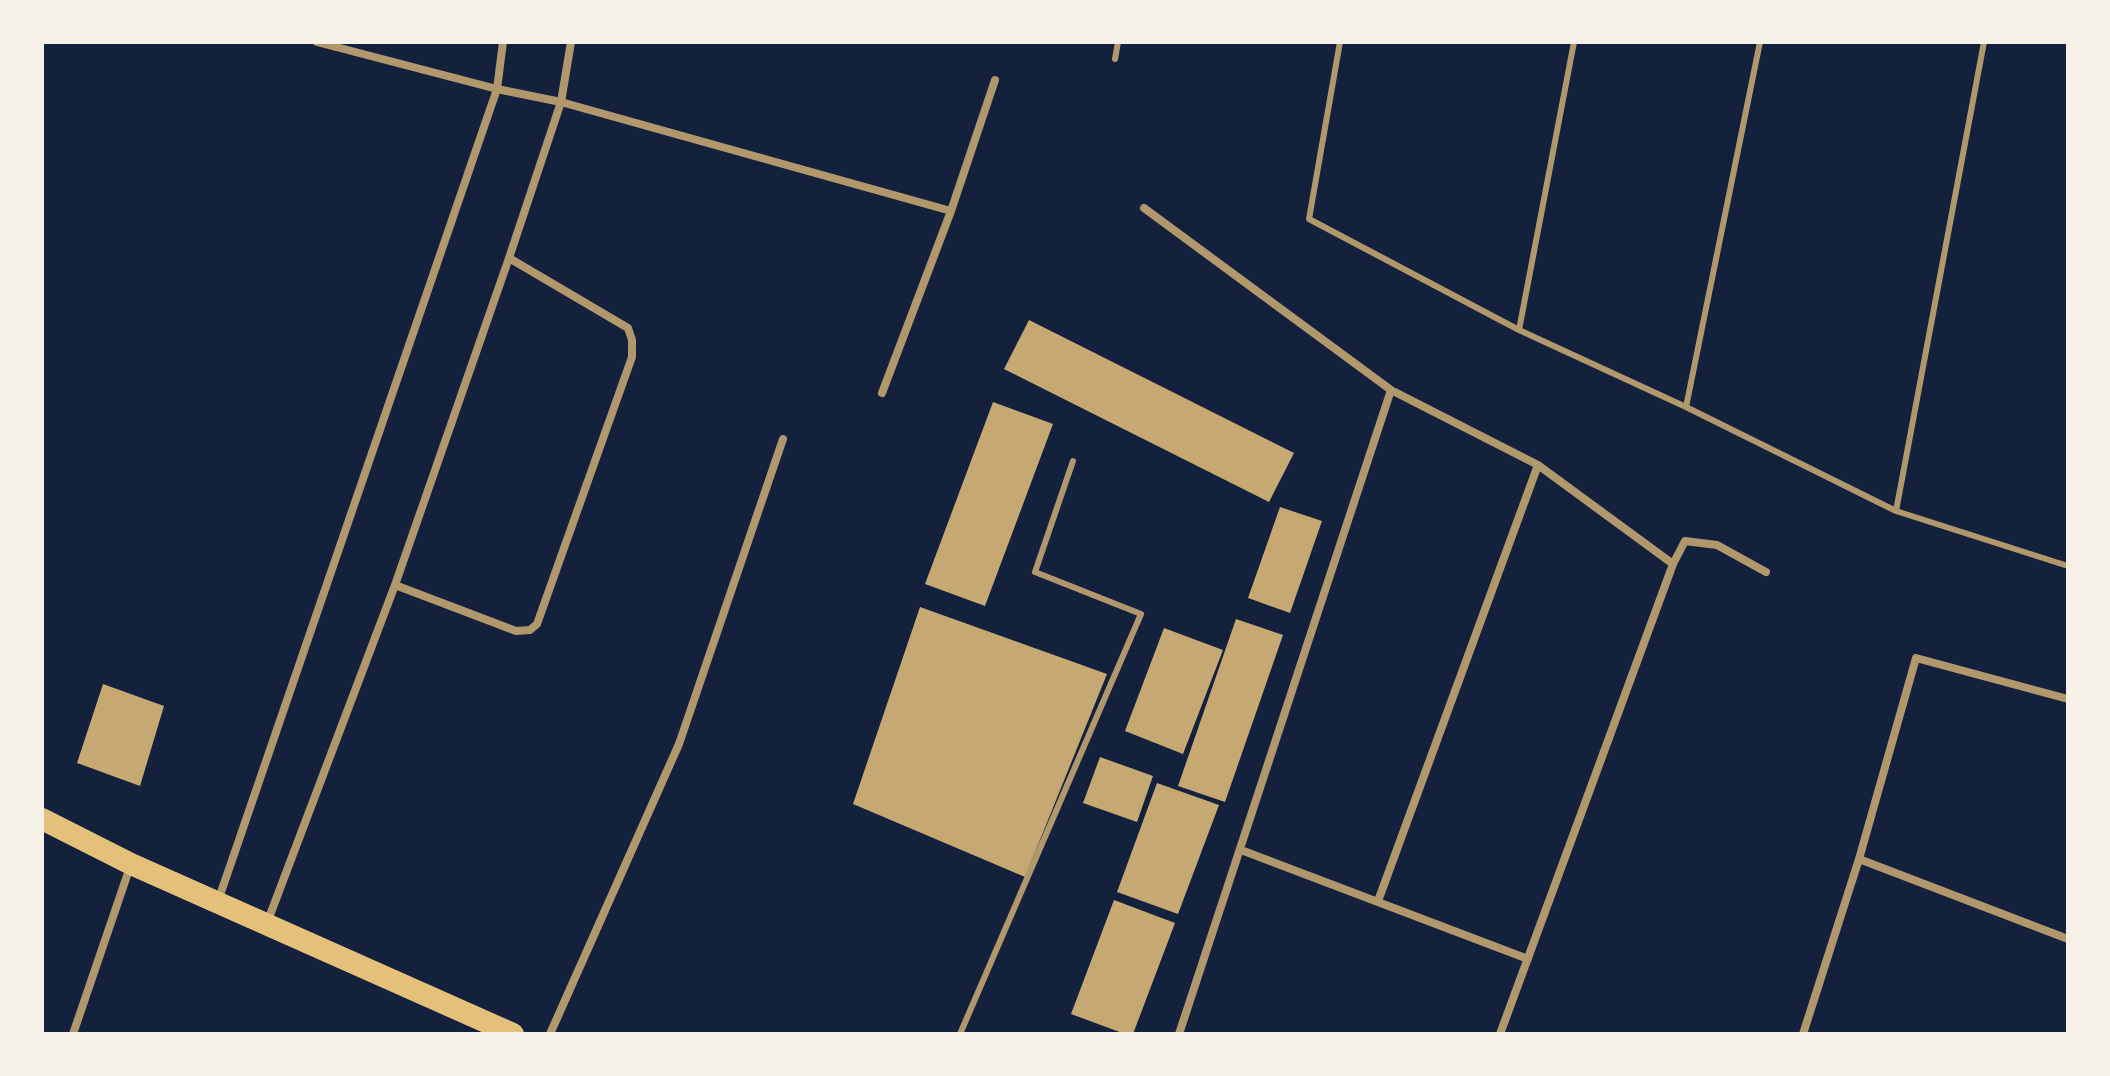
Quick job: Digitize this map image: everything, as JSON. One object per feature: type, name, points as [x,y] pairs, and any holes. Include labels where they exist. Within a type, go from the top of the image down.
[{"type":"highway","points":[[42,819],[131,864],[513,1034]]},
{"type":"street","points":[[317,42],[497,89],[561,102],[951,211]]},
{"type":"street","points":[[217,902],[497,89],[503,42]]},
{"type":"street","points":[[266,924],[395,585],[509,258],[561,102],[571,42]]},
{"type":"street","points":[[882,393],[951,211],[995,80]]},
{"type":"street","points":[[1144,208],[1391,390],[1538,465],[1673,564]]},
{"type":"street","points":[[395,585],[516,631],[530,630],[537,624],[632,357],[628,328],[509,258]]},
{"type":"street","points":[[1179,1034],[1391,390]]},
{"type":"street","points":[[550,1034],[679,744],[783,439]]},
{"type":"street","points":[[1378,901],[1538,465]]},
{"type":"street","points":[[1500,1034],[1673,564],[1685,541],[1717,545],[1766,572]]},
{"type":"street","points":[[1803,1034],[1859,859],[1916,658],[2068,699]]},
{"type":"street","points":[[1241,850],[1528,959]]},
{"type":"street","points":[[1859,859],[2068,939]]},
{"type":"street","points":[[73,1034],[131,864]]},
{"type":"lane","points":[[1115,59],[1118,42]]},
{"type":"lane","points":[[1340,42],[1309,219],[1519,330],[1686,407],[1896,511],[2068,566]]},
{"type":"lane","points":[[1519,330],[1574,42]]},
{"type":"lane","points":[[1686,407],[1760,42]]},
{"type":"lane","points":[[1896,511],[1984,42]]},
{"type":"lane","points":[[960,1034],[1141,614],[1035,572],[1073,461]]},
{"type":"building","points":[[1029,320],[1294,453],[1269,502],[1004,369]]},
{"type":"building","points":[[993,402],[1053,424],[985,606],[925,584]]},
{"type":"building","points":[[1280,507],[1322,521],[1290,613],[1248,598]]},
{"type":"building","points":[[920,607],[1107,674],[1025,877],[853,804]]},
{"type":"building","points":[[1236,619],[1283,635],[1225,802],[1178,786]]},
{"type":"building","points":[[1164,628],[1223,650],[1183,754],[1125,731]]},
{"type":"building","points":[[103,684],[164,706],[140,786],[77,763]]},
{"type":"building","points":[[1100,757],[1153,776],[1137,822],[1083,803]]},
{"type":"building","points":[[1157,783],[1219,805],[1178,914],[1117,892]]},
{"type":"building","points":[[1114,900],[1175,923],[1133,1034],[1125,1034],[1071,1014]]}]
